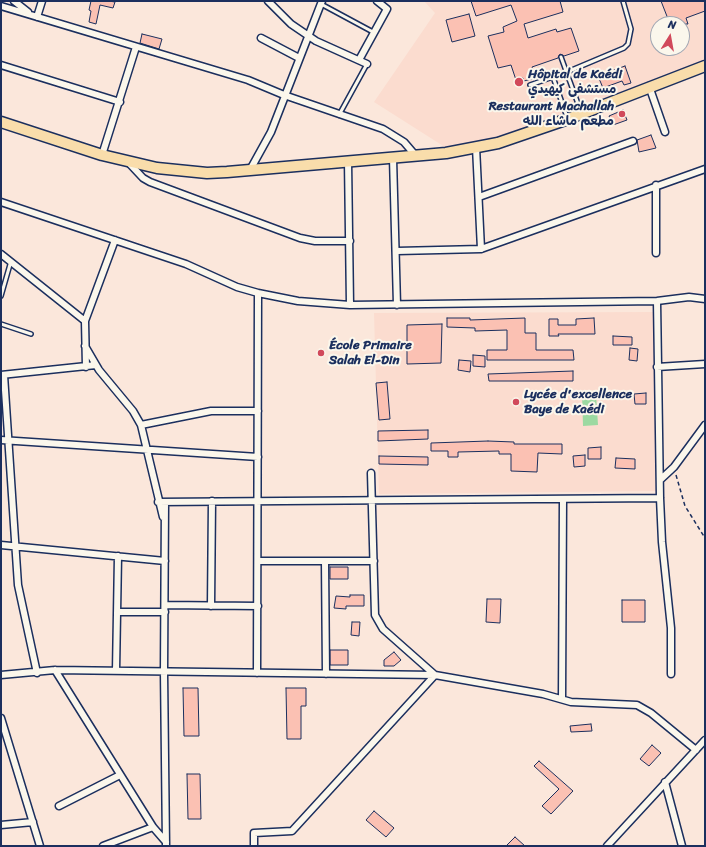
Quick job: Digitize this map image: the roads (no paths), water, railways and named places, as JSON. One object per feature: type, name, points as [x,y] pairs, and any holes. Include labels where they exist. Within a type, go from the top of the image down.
[{"type":"main road","points":[[1,122],[126,161],[172,171],[207,173],[250,170],[416,156],[498,143],[568,119],[649,86],[705,66]]},
{"type":"street","points":[[14,1],[35,16]]},
{"type":"street","points":[[35,16],[42,1]]},
{"type":"street","points":[[268,1],[291,24],[308,36],[368,64]]},
{"type":"street","points":[[359,60],[387,8],[377,1]]},
{"type":"street","points":[[250,170],[271,132],[284,95],[322,2]]},
{"type":"street","points":[[1,6],[248,80],[284,95],[383,129],[404,142],[416,156]]},
{"type":"street","points":[[261,38],[300,58]]},
{"type":"street","points":[[102,154],[120,102],[136,47]]},
{"type":"street","points":[[1,64],[120,102]]},
{"type":"street","points":[[649,86],[665,132]]},
{"type":"street","points":[[479,197],[632,141]]},
{"type":"street","points":[[476,147],[480,249]]},
{"type":"street","points":[[393,158],[398,305]]},
{"type":"street","points":[[126,161],[143,178],[150,182],[300,238],[315,241],[350,241]]},
{"type":"street","points":[[348,161],[350,305]]},
{"type":"street","points":[[397,251],[480,249],[656,185],[705,169]]},
{"type":"street","points":[[656,185],[656,253]]},
{"type":"street","points":[[1,202],[186,264],[238,287],[258,293],[298,301],[350,305],[398,305],[657,301],[689,297],[705,300]]},
{"type":"street","points":[[86,367],[85,321],[115,240]]},
{"type":"street","points":[[1,254],[11,260],[85,321]]},
{"type":"street","points":[[257,673],[258,293]]},
{"type":"street","points":[[657,301],[660,498],[662,542],[671,628],[671,674]]},
{"type":"street","points":[[85,346],[109,384],[133,411],[141,425],[158,502],[165,525]]},
{"type":"street","points":[[657,367],[705,364]]},
{"type":"street","points":[[37,673],[18,584],[2,375],[96,365]]},
{"type":"street","points":[[141,425],[207,411],[258,411]]},
{"type":"street","points":[[660,480],[674,467],[705,425]]},
{"type":"street","points":[[1,440],[258,457]]},
{"type":"street","points":[[371,473],[375,615],[383,629],[435,675]]},
{"type":"street","points":[[158,502],[660,498]]},
{"type":"street","points":[[562,699],[563,499]]},
{"type":"street","points":[[211,606],[212,501]]},
{"type":"street","points":[[165,502],[164,672],[167,844]]},
{"type":"street","points":[[1,545],[165,561]]},
{"type":"street","points":[[116,671],[118,556]]},
{"type":"street","points":[[258,561],[374,561]]},
{"type":"street","points":[[325,561],[326,674]]},
{"type":"street","points":[[117,612],[211,606],[258,606]]},
{"type":"street","points":[[1,675],[37,673],[55,670],[435,675],[588,703],[637,704],[651,713],[696,750]]},
{"type":"street","points":[[55,670],[153,827],[167,844]]},
{"type":"street","points":[[254,846],[254,833],[292,831],[435,675]]},
{"type":"street","points":[[1,718],[40,846]]},
{"type":"street","points":[[607,846],[705,740]]},
{"type":"street","points":[[59,806],[120,775]]},
{"type":"street","points":[[665,782],[682,846]]},
{"type":"street","points":[[1,825],[33,822]]},
{"type":"street","points":[[103,846],[115,844],[153,827]]},
{"type":"lane","points":[[530,85],[614,54],[628,44],[632,29],[624,1]]},
{"type":"lane","points":[[322,2],[373,32]]},
{"type":"lane","points":[[561,57],[581,113]]},
{"type":"lane","points":[[340,115],[368,64]]},
{"type":"lane","points":[[553,77],[568,119]]},
{"type":"lane","points":[[1,296],[11,260]]},
{"type":"lane","points":[[1,324],[31,334]]},
{"type":"place","name":"Hôpital de Kaédi مستشفى كيهيدي","points":[[519,82]]},
{"type":"place","name":"Restaurant Machallah مطعم ماشاء الله","points":[[622,114]]},
{"type":"place","name":"École Primaire Salah El-Din","points":[[321,353]]},
{"type":"place","name":"Lycée d'excellence Baye de Kaédi","points":[[516,402]]}]
